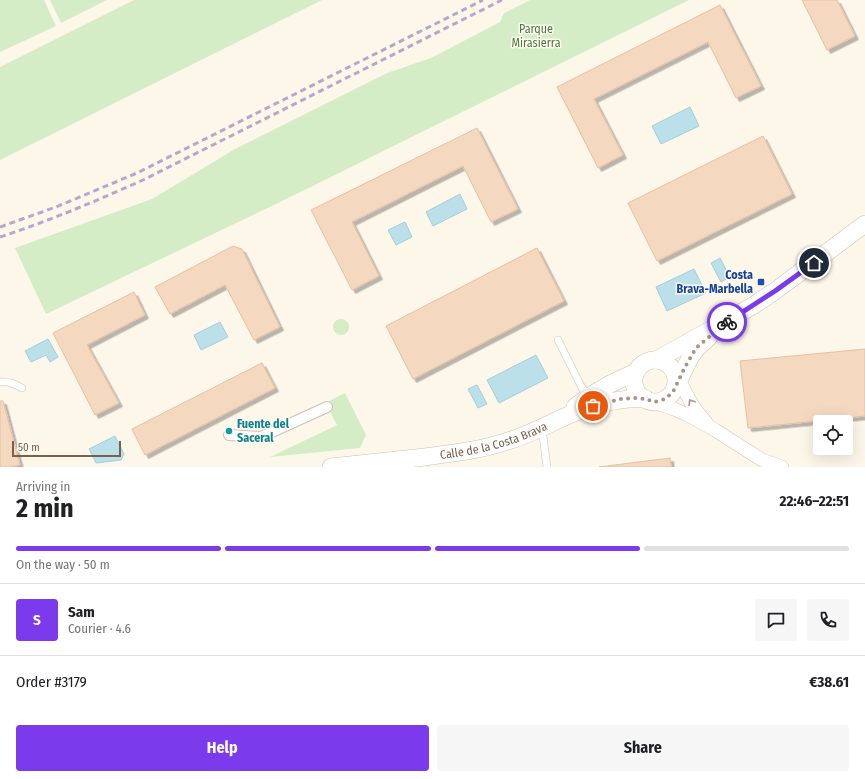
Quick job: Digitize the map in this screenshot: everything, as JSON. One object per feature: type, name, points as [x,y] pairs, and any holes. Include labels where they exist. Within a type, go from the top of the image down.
[{"type":"street","points":[[782,467],[762,460],[715,430],[674,409],[642,397],[635,387],[634,380],[636,372],[644,363],[656,360],[754,305],[865,224]]},
{"type":"street","points":[[650,400],[665,399],[673,392],[675,379],[696,348],[730,319]]},
{"type":"street","points":[[656,360],[669,366],[675,379],[699,414],[715,430]]},
{"type":"street","name":"Calle de la Costa Brava","points":[[331,467],[454,454],[511,440],[542,428],[559,419],[590,401],[610,384],[636,372]]},
{"type":"street","name":"Calle de la Costa Brava","points":[[590,401],[635,398],[650,400]]},
{"type":"street","points":[[229,435],[261,437],[328,407]]},
{"type":"lane","points":[[558,340],[590,401]]},
{"type":"lane","points":[[0,382],[6,381],[22,388]]},
{"type":"lane","points":[[542,428],[547,467]]},
{"type":"green space","points":[[0,0],[44,0],[56,26],[0,52]]},
{"type":"green space","points":[[50,0],[107,0],[61,23]]},
{"type":"green space","points":[[134,0],[322,0],[0,160],[0,67]]},
{"type":"green space","name":"Parque Mirasierra","points":[[530,0],[689,0],[276,204],[46,314],[15,248],[152,199],[235,149],[387,73],[431,58],[500,22],[504,13]]},
{"type":"green space","points":[[338,319],[344,319],[349,324],[347,333],[344,335],[338,335],[333,330],[333,324]]},
{"type":"green space","points":[[345,393],[366,435],[360,448],[270,457],[337,425],[325,403]]},
{"type":"water","points":[[690,107],[699,126],[661,144],[652,126]]},
{"type":"water","points":[[460,194],[467,209],[433,226],[426,212]]},
{"type":"water","points":[[405,222],[412,237],[396,245],[388,230]]},
{"type":"water","points":[[720,258],[730,277],[721,282],[711,263]]},
{"type":"water","points":[[694,269],[706,293],[667,311],[656,287]]},
{"type":"water","points":[[220,322],[228,337],[201,350],[194,335]]},
{"type":"water","points":[[48,339],[58,357],[50,362],[46,355],[31,362],[25,351]]},
{"type":"water","points":[[536,355],[548,378],[499,403],[487,380]]},
{"type":"water","points":[[477,385],[487,404],[478,408],[468,389]]},
{"type":"water","points":[[115,436],[124,454],[121,460],[96,463],[89,449]]},
{"type":"building","points":[[802,0],[837,0],[855,36],[827,50]]},
{"type":"building","points":[[720,5],[761,86],[736,98],[708,42],[594,99],[623,155],[598,168],[557,87]]},
{"type":"building","points":[[477,128],[518,209],[491,222],[463,166],[352,222],[379,276],[352,290],[311,210]]},
{"type":"building","points":[[763,136],[792,194],[657,261],[628,203]]},
{"type":"building","points":[[233,246],[242,249],[280,327],[254,340],[225,285],[170,314],[155,287]]},
{"type":"building","points":[[537,248],[564,301],[413,379],[386,326]]},
{"type":"building","points":[[134,292],[145,315],[87,345],[119,403],[95,415],[53,333]]},
{"type":"building","points":[[865,349],[865,416],[853,417],[853,415],[813,415],[813,421],[748,428],[740,361]]},
{"type":"building","points":[[262,363],[275,388],[145,455],[132,429]]},
{"type":"building","points":[[0,401],[3,401],[20,465],[0,467]]},
{"type":"building","points":[[670,458],[671,467],[599,467]]},
{"type":"railway","points":[[0,227],[56,207],[137,173],[483,0]]},
{"type":"railway","points":[[0,237],[108,196],[143,180],[502,0]]},
{"type":"way so far","points":[[593,406],[621,399],[635,398],[646,399],[654,402],[665,399],[673,392],[696,348],[727,322]]},
{"type":"place","name":"Costa Brava-Marbella","points":[[761,282]]},
{"type":"place","name":"Fuente del Saceral","points":[[229,431]]},
{"type":"route","points":[[727,322],[775,291],[814,263]]}]
